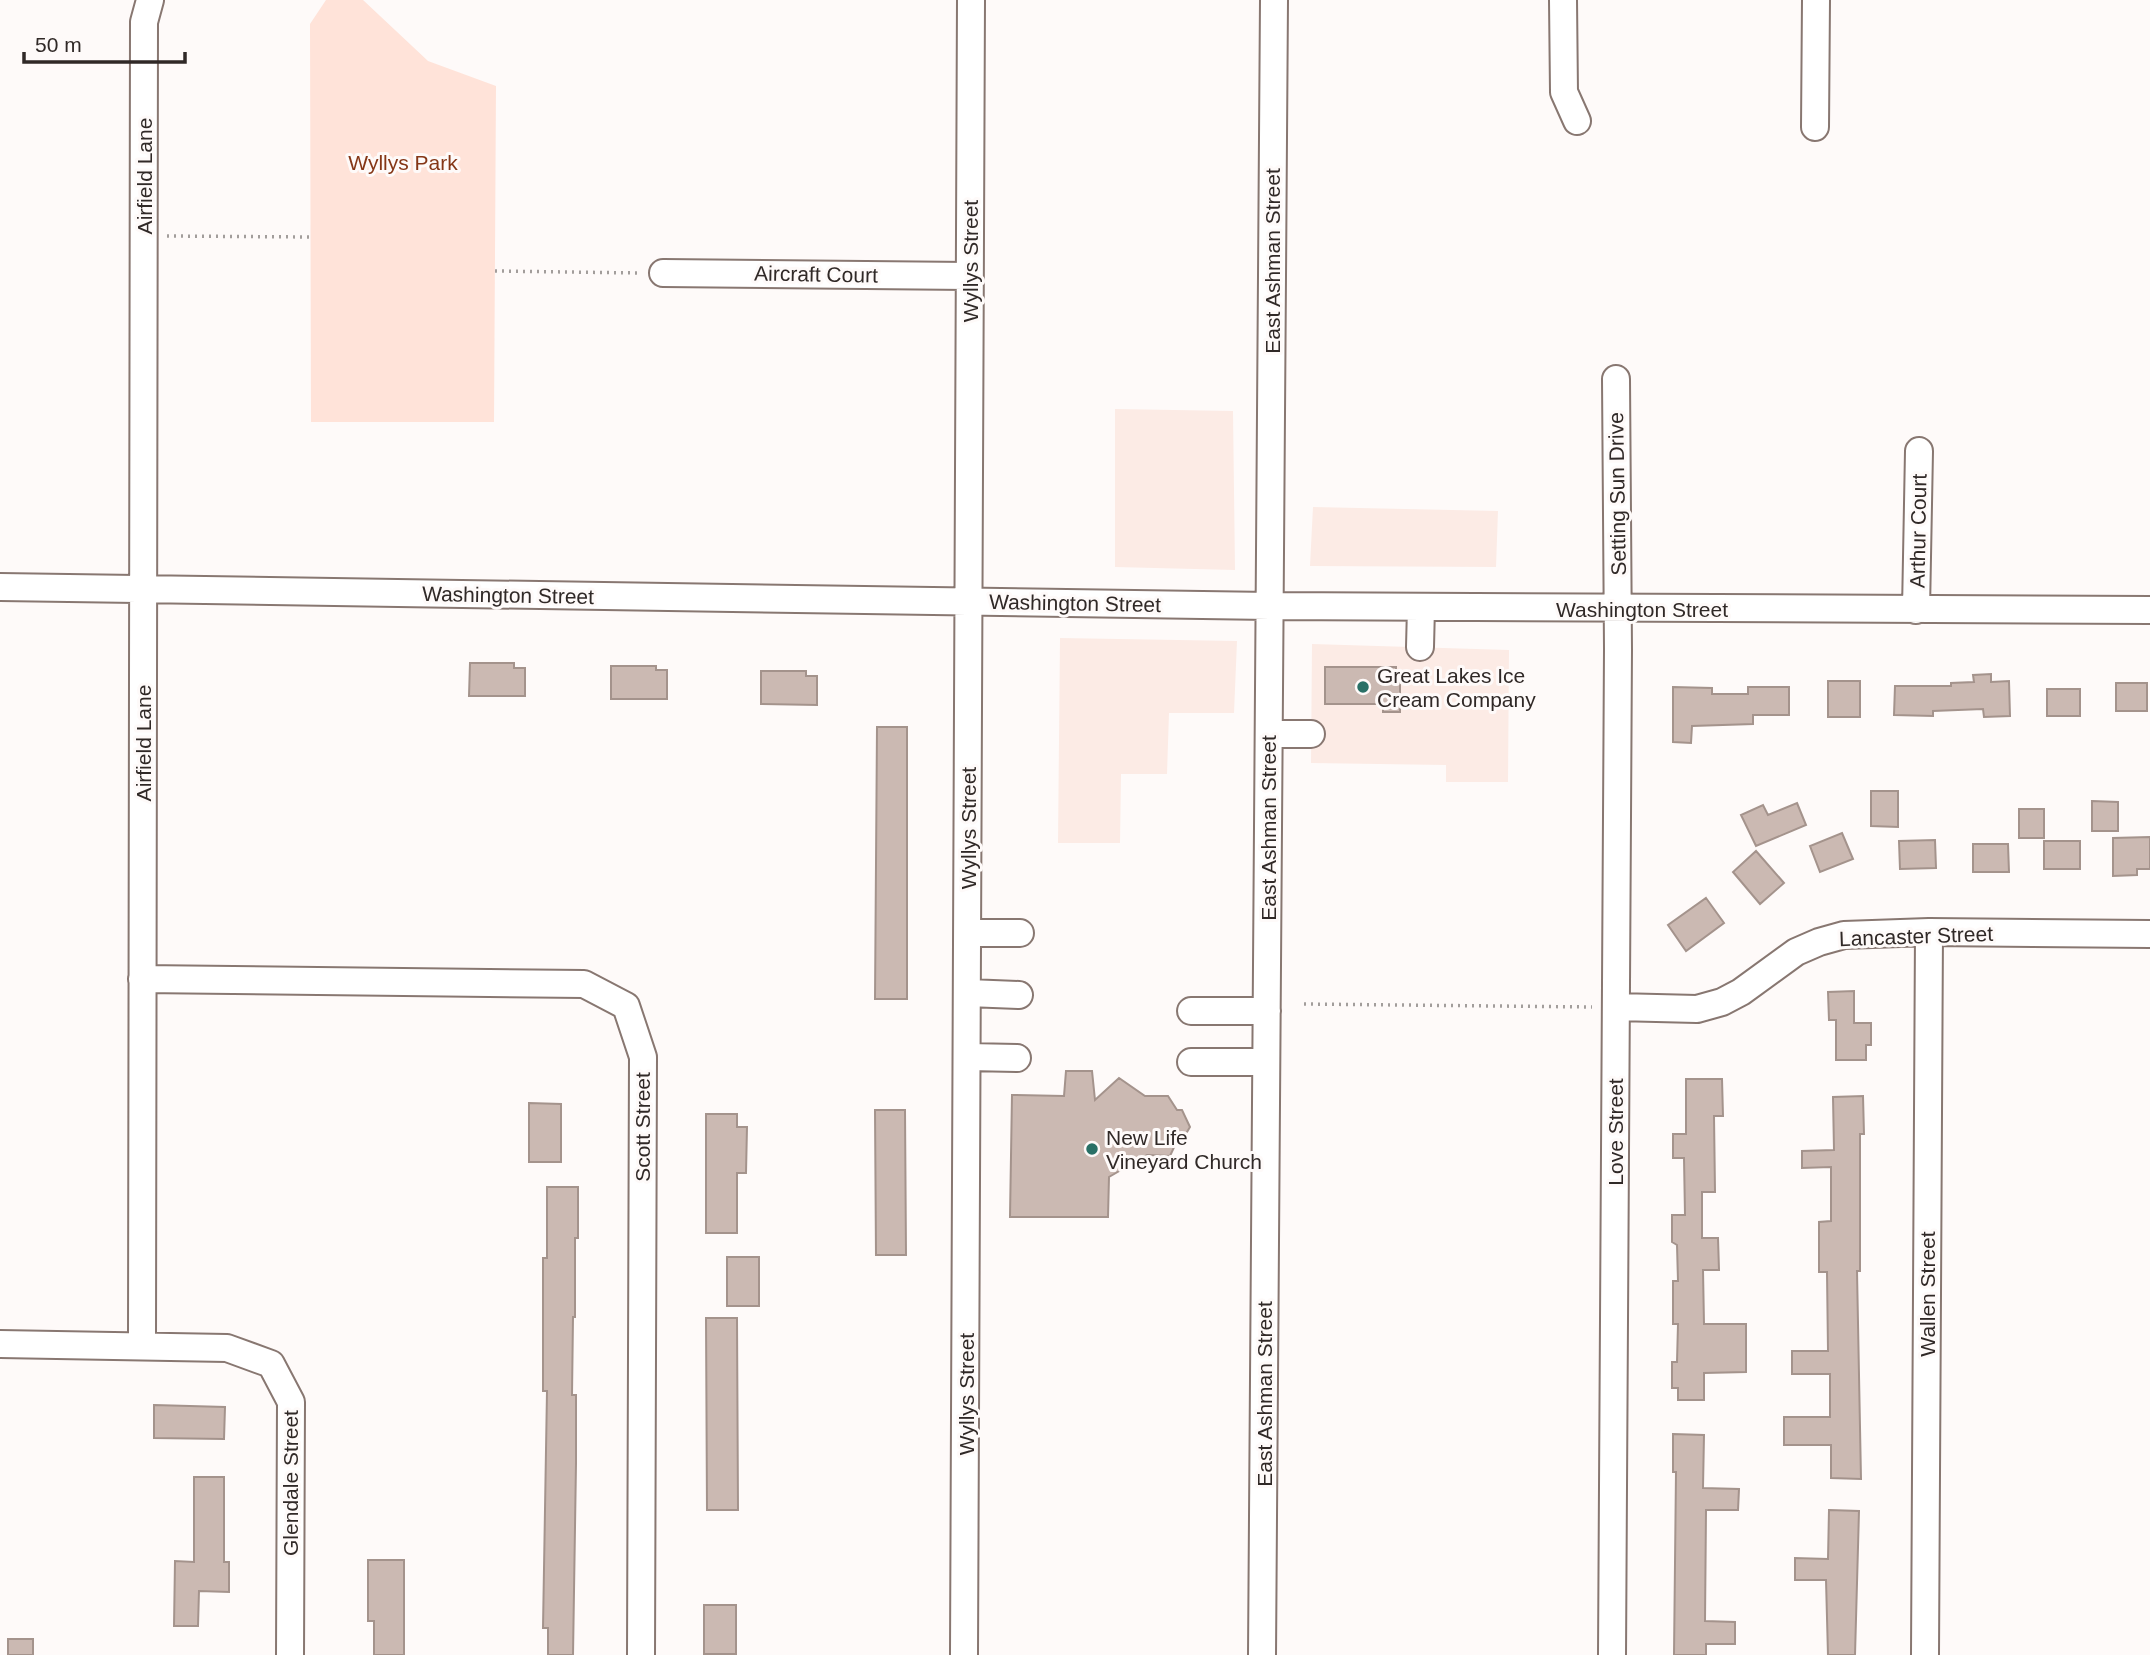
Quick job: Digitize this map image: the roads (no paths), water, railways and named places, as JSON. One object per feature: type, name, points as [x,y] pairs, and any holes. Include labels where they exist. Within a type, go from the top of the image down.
[{"type":"street","name":"Airfield Lane","points":[[142,1345],[144,22],[150,0]]},
{"type":"street","name":"Wyllys Street","points":[[964,1655],[971,0]]},
{"type":"street","name":"East Ashman Street","points":[[1262,1655],[1273,0]]},
{"type":"street","points":[[1563,0],[1564,92],[1577,121]]},
{"type":"street","points":[[1815,127],[1816,0]]},
{"type":"street","name":"Aircraft Court","points":[[663,273],[970,276]]},
{"type":"street","name":"Setting Sun Drive","points":[[1616,379],[1618,609]]},
{"type":"street","name":"Arthur Court","points":[[1916,610],[1919,451]]},
{"type":"street","name":"Washington Street","points":[[0,587],[1269,606],[2150,610]]},
{"type":"street","points":[[1420,647],[1421,607]]},
{"type":"street","name":"Love Street","points":[[1612,1655],[1618,609]]},
{"type":"street","points":[[1269,734],[1311,734]]},
{"type":"street","name":"Lancaster Street","points":[[1616,1007],[1698,1009],[1722,1002],[1741,992],[1796,952],[1844,935],[1930,932],[2150,934]]},
{"type":"street","name":"Wallen Street","points":[[1925,1655],[1930,932]]},
{"type":"street","points":[[968,933],[1020,933]]},
{"type":"street","name":"Scott Street","points":[[142,979],[584,984],[626,1006],[642,1057],[641,1655]]},
{"type":"street","points":[[968,993],[1019,995]]},
{"type":"street","points":[[1191,1011],[1267,1012]]},
{"type":"street","points":[[968,1057],[1017,1058]]},
{"type":"street","points":[[1191,1062],[1266,1062]]},
{"type":"street","points":[[0,1344],[142,1345]]},
{"type":"street","name":"Glendale Street","points":[[142,1345],[227,1348],[271,1364],[291,1402],[290,1655]]},
{"type":"place","name":"Great Lakes Ice Cream Company","points":[[1363,687]]},
{"type":"place","name":"New Life Vineyard Church","points":[[1092,1149]]},
{"type":"park label","name":"Wyllys Park","points":[[403,162]]}]
